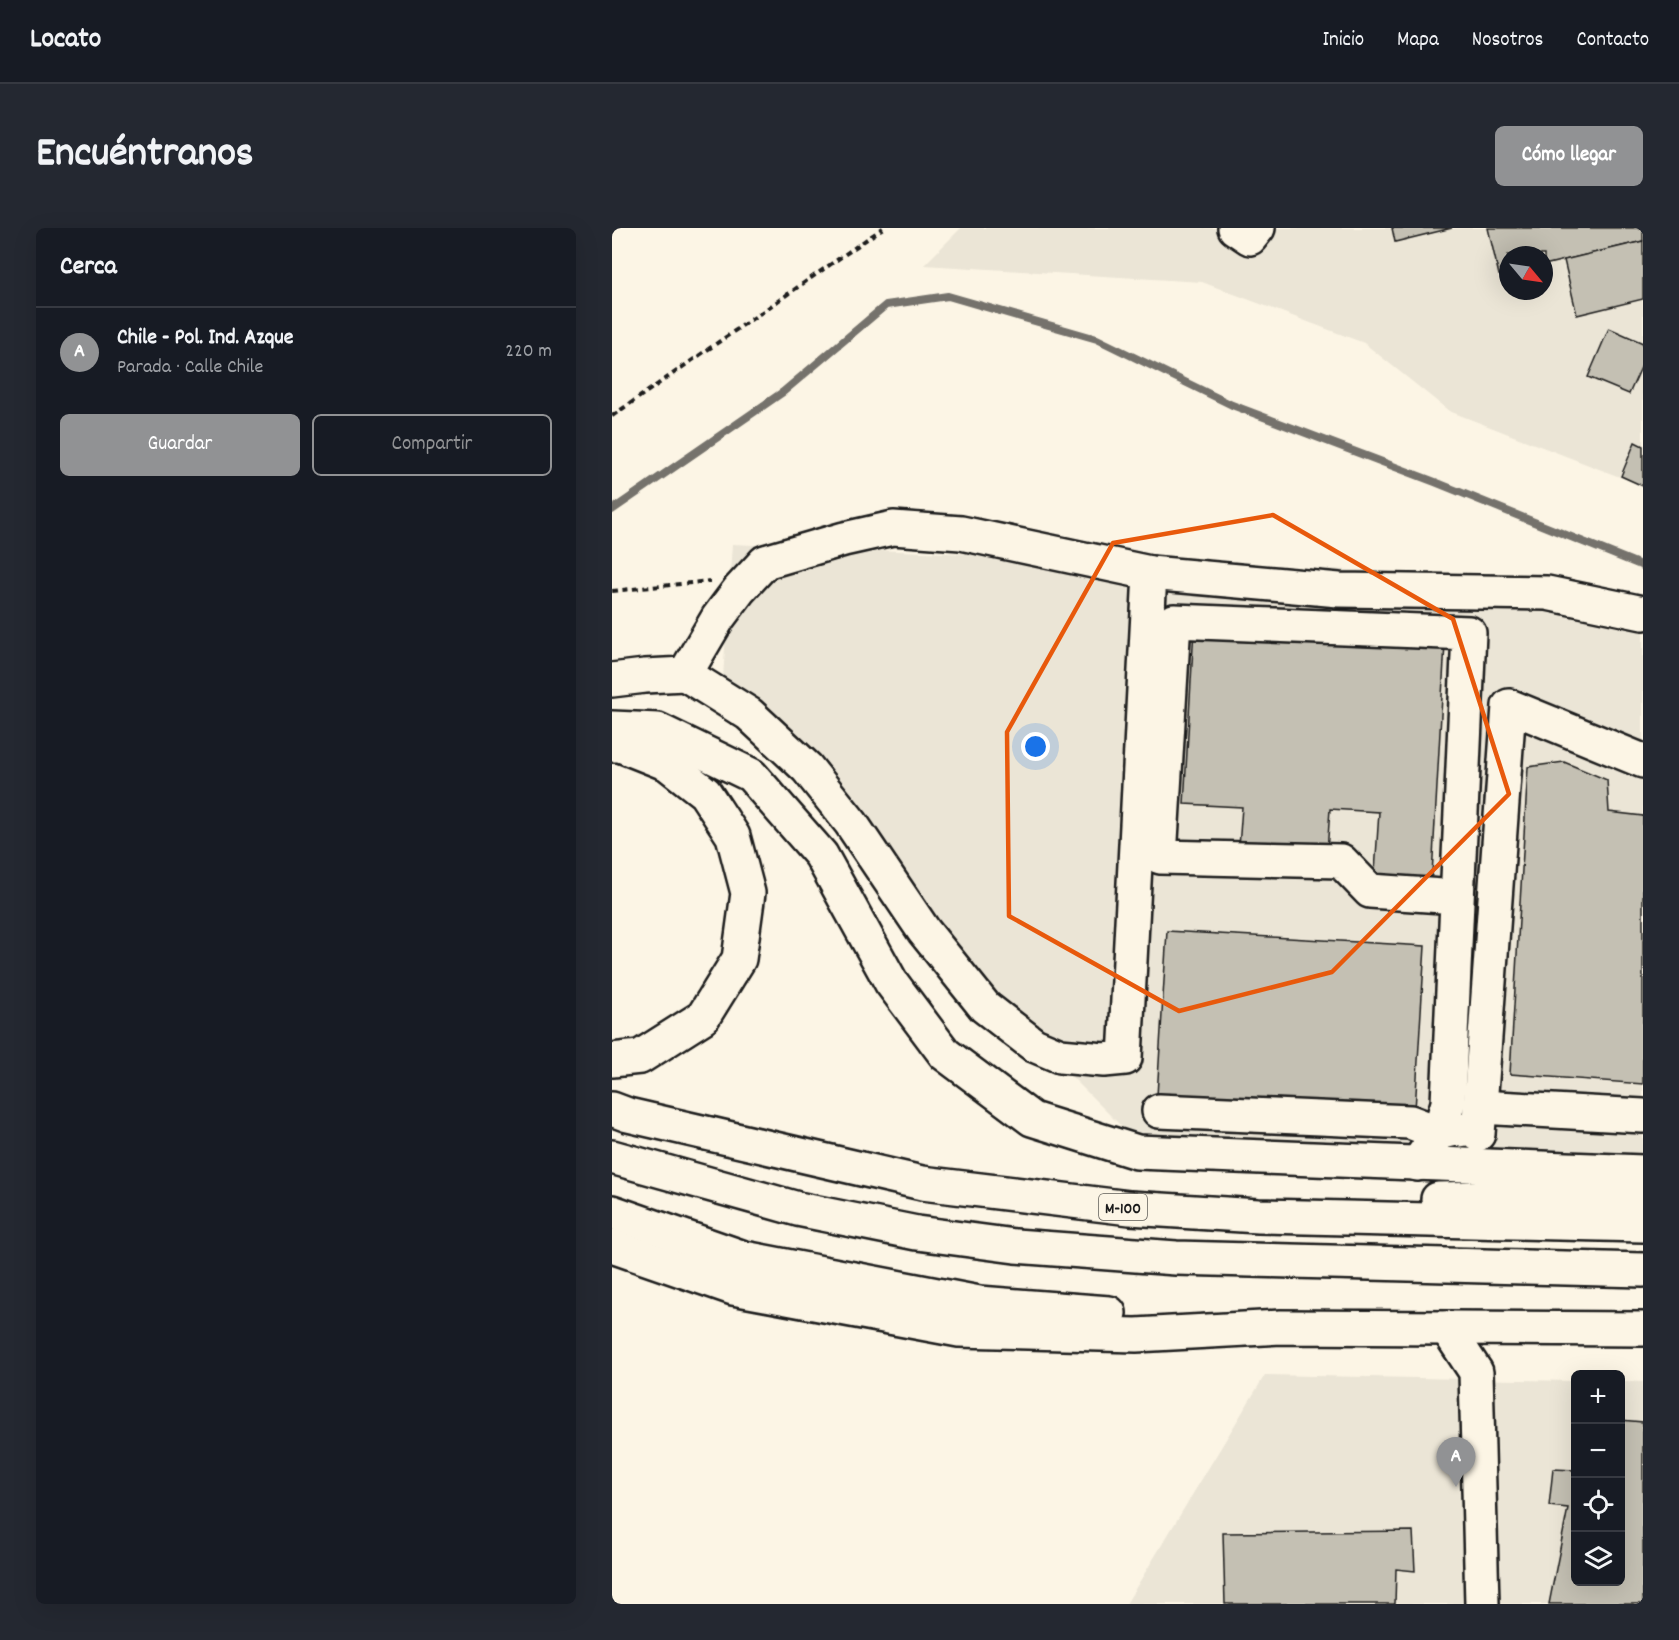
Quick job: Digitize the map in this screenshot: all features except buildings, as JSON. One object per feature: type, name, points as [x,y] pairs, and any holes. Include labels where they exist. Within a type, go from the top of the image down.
[{"type":"main road","points":[[1235,228],[1250,238],[1258,228]]},
{"type":"main road","points":[[685,674],[718,618],[765,562],[844,539],[893,528],[961,532],[1150,573],[1339,590],[1547,593],[1643,613]]},
{"type":"main road","points":[[612,680],[685,674],[749,714],[807,768],[851,823],[924,931],[984,1007],[1034,1045],[1060,1056],[1104,1060],[1125,1058],[1150,573]]},
{"type":"main road","points":[[1417,1164],[1439,1133],[1448,1104],[1469,633],[1174,621],[1160,857],[1341,861],[1370,891],[1457,897]]},
{"type":"main road","points":[[1505,1167],[1479,1120],[1509,706],[1643,761]]},
{"type":"main road","points":[[612,728],[658,730],[751,776],[821,855],[891,982],[945,1054],[1032,1119],[1137,1152],[1643,1172]]},
{"type":"main road","points":[[612,745],[620,745],[668,764],[705,793],[733,836],[748,893],[739,959],[703,1017],[640,1057],[612,1059]]},
{"type":"main road","name":"M-100","points":[[612,1109],[627,1115],[922,1183],[1130,1208],[1258,1216],[1643,1225]]},
{"type":"main road","points":[[1159,1111],[1410,1122],[1439,1133],[1479,1120],[1643,1116]]},
{"type":"main road","points":[[612,1157],[798,1209],[918,1233],[1015,1246],[1176,1258],[1643,1270]]},
{"type":"main road","points":[[1258,1216],[1383,1200],[1643,1195]]},
{"type":"main road","points":[[612,1212],[744,1258],[979,1303],[1281,1327]]},
{"type":"main road","points":[[612,1246],[733,1288],[959,1330],[1136,1335],[1281,1327],[1643,1329]]},
{"type":"main road","points":[[1447,1328],[1476,1372],[1482,1604]]},
{"type":"path","points":[[612,416],[884,228]]},
{"type":"path","points":[[612,591],[752,577]]},
{"type":"highlighted area","points":[[1273,515],[1453,619],[1509,794],[1332,972],[1179,1011],[1009,916],[1007,732],[1113,543]]},
{"type":"shaded area","points":[[961,228],[1643,228],[1643,486],[1449,411],[1364,343],[1202,282],[924,265]]},
{"type":"shaded area","points":[[732,544],[1377,571],[1643,611],[1643,1159],[1131,1136],[1070,1075],[979,1012],[798,771],[721,707]]},
{"type":"shaded area","points":[[1265,1375],[1571,1381],[1571,1586],[1625,1586],[1625,1381],[1643,1382],[1643,1604],[1126,1604]]},
{"type":"waterway","points":[[612,510],[783,392],[886,305],[948,296],[1097,339],[1232,405],[1435,482],[1643,566]]},
{"type":"place","name":"Chile - Pol. Ind. Azque","points":[[1456,1487]]}]
